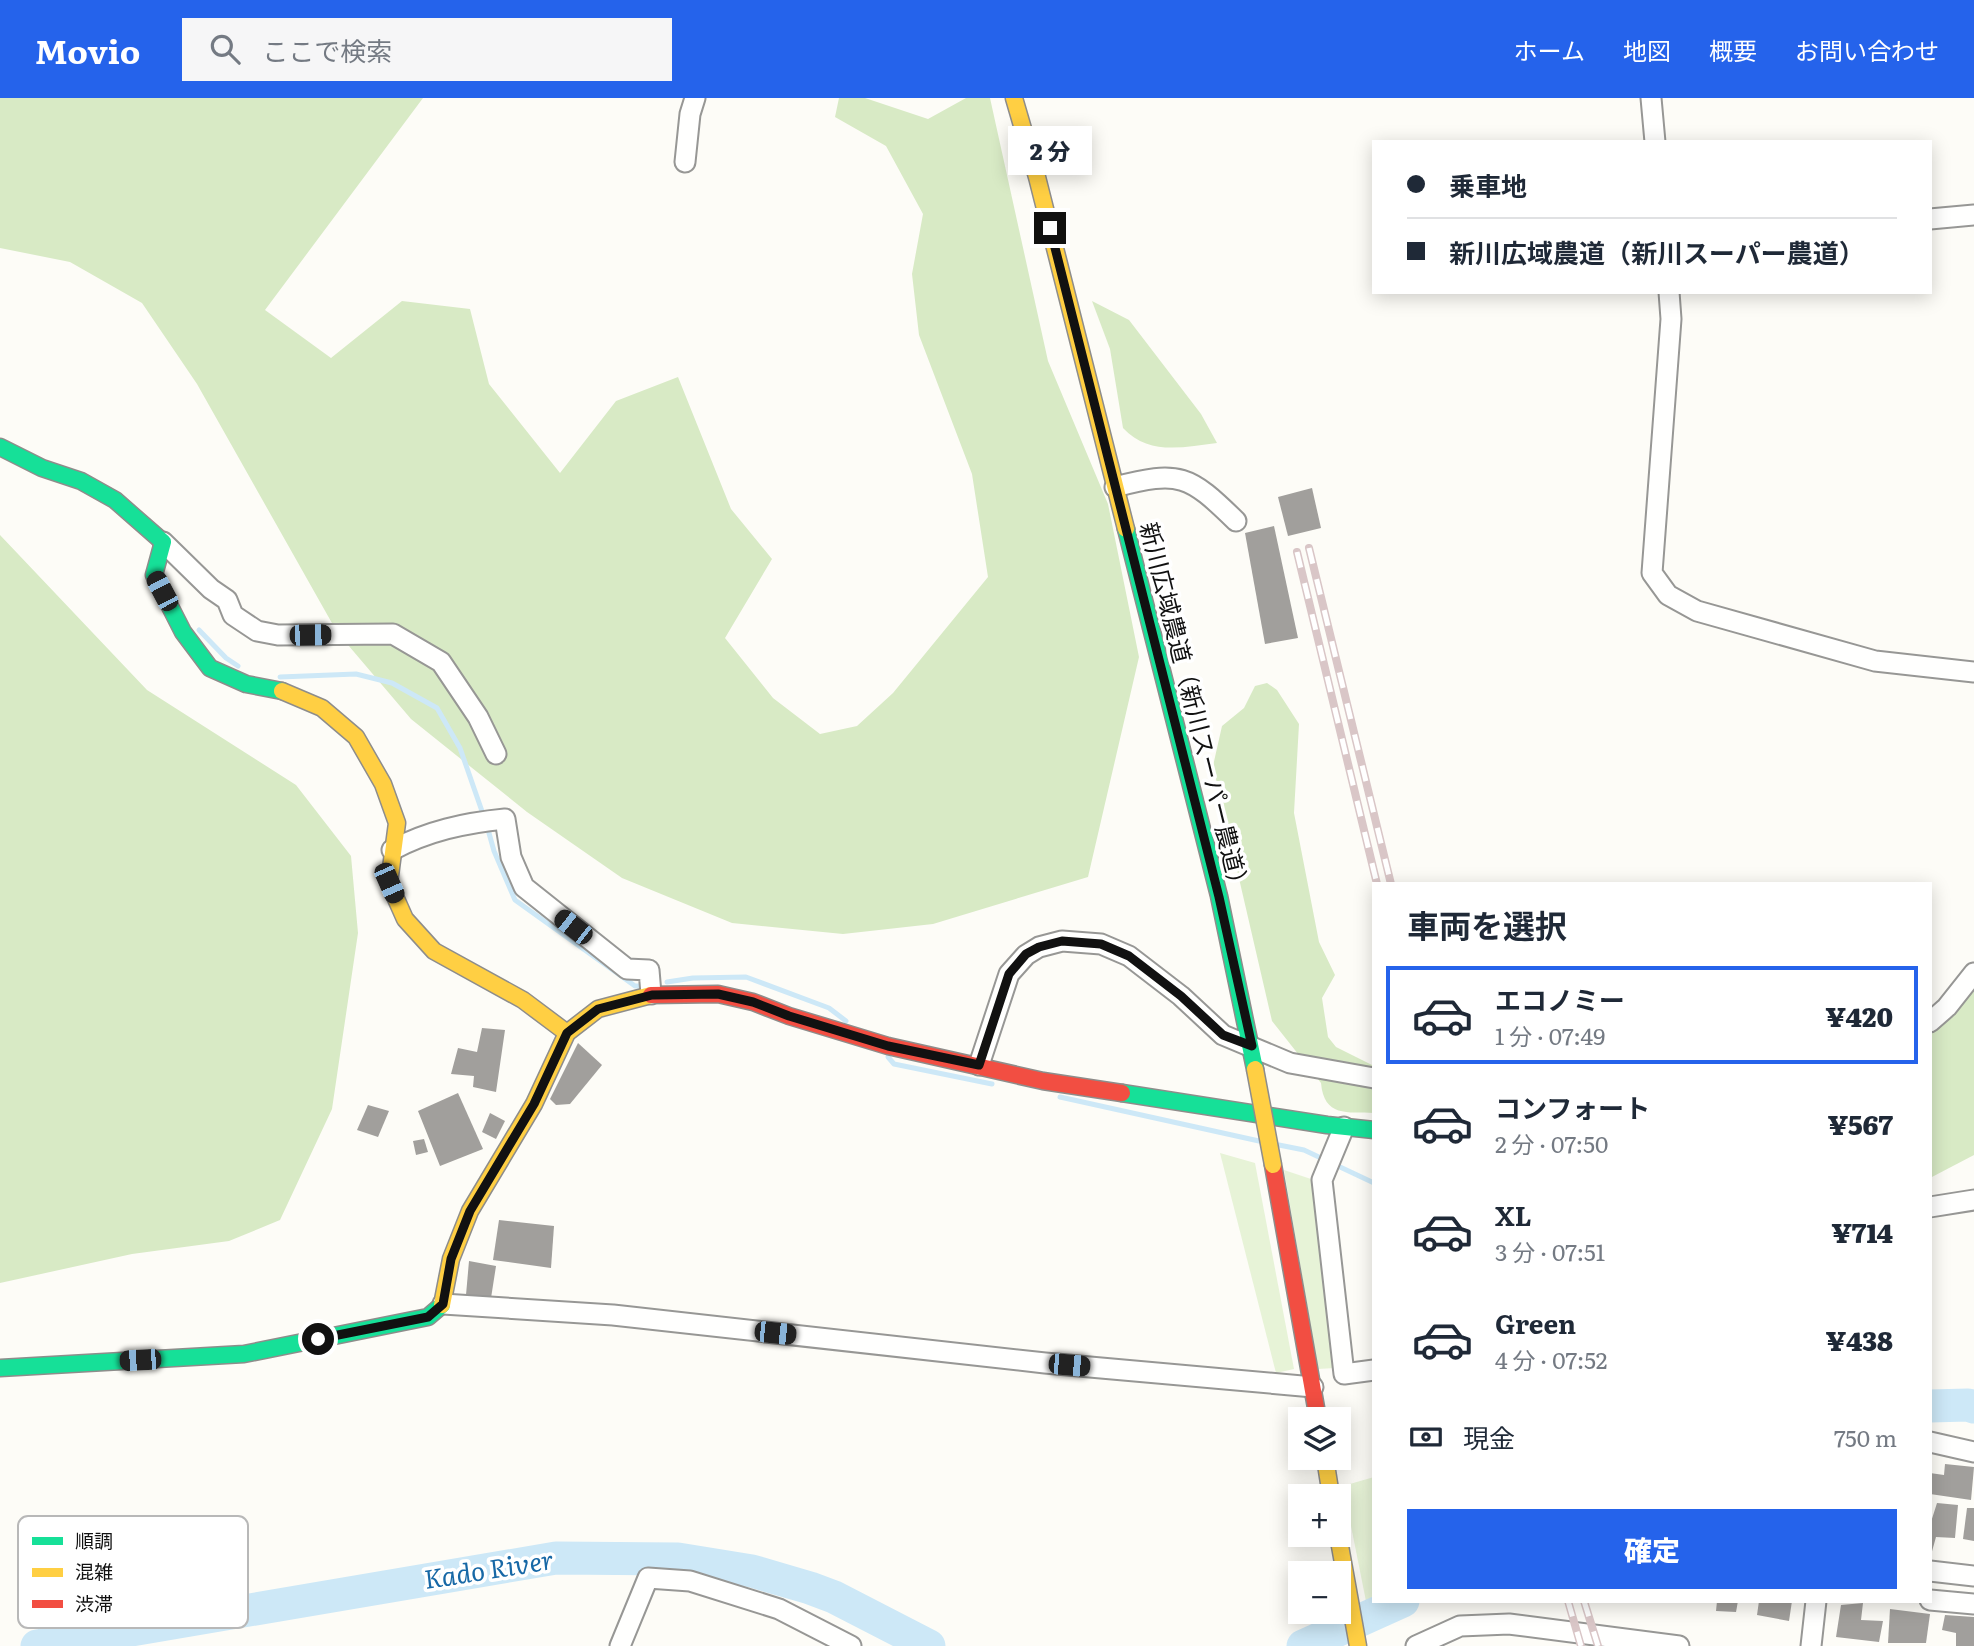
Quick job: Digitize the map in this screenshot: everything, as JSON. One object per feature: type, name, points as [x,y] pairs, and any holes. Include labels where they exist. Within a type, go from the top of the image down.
[{"type":"street","points":[[685,162],[690,114],[695,98]]},
{"type":"street","name":"新川広域農道（新川スーパー農道）","points":[[1014,98],[1037,177],[1219,897],[1252,1046],[1316,1407]]},
{"type":"street","points":[[1651,98],[1655,140]]},
{"type":"street","points":[[1932,219],[1974,215]]},
{"type":"street","points":[[1669,294],[1671,319],[1652,573],[1668,595],[1697,611],[1875,662],[1974,673]]},
{"type":"street","points":[[0,447],[42,468],[81,481],[115,500],[211,589],[227,600],[233,615],[257,631],[278,635],[393,634],[441,662],[478,717],[495,754]]},
{"type":"street","points":[[1115,487],[1151,478],[1184,479],[1206,492],[1236,521]]},
{"type":"street","points":[[163,542],[154,575],[183,632],[210,668],[246,684],[288,692],[322,708],[356,737],[383,784],[397,823],[391,850],[389,883],[405,919],[434,951],[523,1000],[567,1033]]},
{"type":"street","points":[[391,850],[416,837],[473,822],[505,819],[511,857],[524,887],[628,969],[649,971],[652,994]]},
{"type":"street","points":[[979,1065],[1009,974],[1026,954],[1039,947],[1062,941],[1101,944],[1129,956],[1181,996],[1223,1035],[1290,1063],[1372,1078]]},
{"type":"street","points":[[1932,1020],[1947,1007],[1974,973]]},
{"type":"street","points":[[0,1368],[244,1354],[428,1317],[443,1304],[451,1259],[470,1211],[534,1104],[567,1033],[598,1009],[652,994],[718,994],[753,1002],[789,1016],[888,1046],[1043,1081],[1372,1130]]},
{"type":"street","points":[[1344,1127],[1322,1180],[1344,1374],[1372,1370]]},
{"type":"street","points":[[1932,1207],[1974,1200]]},
{"type":"street","points":[[443,1304],[613,1315],[1045,1363],[1313,1387]]},
{"type":"street","points":[[1932,1442],[1974,1452]]},
{"type":"street","points":[[1340,1547],[1358,1646]]},
{"type":"street","points":[[1932,1571],[1974,1576]]},
{"type":"street","points":[[620,1646],[648,1578],[690,1581],[779,1609],[851,1646]]},
{"type":"street","points":[[1932,1601],[1974,1604]]},
{"type":"street","points":[[1811,1646],[1816,1603]]},
{"type":"street","points":[[1416,1646],[1460,1626],[1509,1624],[1563,1638],[1679,1646]]},
{"type":"green space","points":[[0,98],[423,98],[265,310],[331,358],[402,301],[470,309],[489,384],[560,473],[616,401],[678,377],[731,509],[772,559],[725,638],[773,698],[820,734],[857,726],[893,693],[988,577],[972,474],[919,335],[912,274],[923,214],[886,146],[835,117],[839,98],[865,98],[928,119],[966,98],[990,98],[1048,361],[1108,504],[1139,657],[1088,877],[933,924],[843,934],[732,923],[622,878],[527,812],[411,719],[337,632],[197,384],[142,303],[70,262],[0,248]]},
{"type":"green space","points":[[1092,301],[1129,320],[1201,414],[1217,443],[1167,448],[1144,443],[1123,428],[1110,349]]},
{"type":"green space","points":[[0,535],[147,690],[296,785],[351,856],[358,933],[332,1109],[280,1220],[229,1241],[132,1254],[0,1283]]},
{"type":"green space","points":[[1267,683],[1277,690],[1299,724],[1294,813],[1319,942],[1335,975],[1322,998],[1328,1037],[1336,1047],[1372,1065],[1372,1113],[1346,1112],[1332,1107],[1323,1094],[1321,1083],[1272,1021],[1213,766],[1222,726],[1244,708],[1255,686]]},
{"type":"green space","points":[[1974,982],[1974,1155],[1932,1177],[1932,1012]]},
{"type":"green space","points":[[1220,1153],[1255,1163],[1294,1369],[1276,1373]]},
{"type":"green space","points":[[1284,1170],[1314,1180],[1335,1368],[1318,1369]]},
{"type":"green space","points":[[1372,1478],[1372,1598],[1366,1601],[1351,1526],[1350,1484]]},
{"type":"building","points":[[1312,488],[1321,528],[1288,536],[1278,497]]},
{"type":"building","points":[[1274,526],[1298,638],[1265,644],[1245,533]]},
{"type":"building","points":[[482,1028],[505,1030],[496,1092],[473,1087],[474,1076],[451,1074],[458,1048],[477,1052]]},
{"type":"building","points":[[578,1043],[602,1065],[570,1104],[556,1105],[550,1099]]},
{"type":"building","points":[[458,1093],[483,1149],[440,1166],[418,1111]]},
{"type":"building","points":[[368,1105],[389,1111],[378,1137],[357,1130]]},
{"type":"building","points":[[490,1113],[505,1121],[496,1139],[482,1132]]},
{"type":"building","points":[[424,1139],[428,1152],[416,1155],[413,1141]]},
{"type":"building","points":[[499,1220],[554,1226],[551,1268],[493,1260]]},
{"type":"building","points":[[469,1261],[496,1266],[491,1298],[466,1295]]},
{"type":"building","points":[[1945,1464],[1974,1467],[1971,1500],[1932,1494],[1932,1473],[1944,1475]]},
{"type":"building","points":[[1937,1503],[1958,1505],[1955,1538],[1936,1537],[1932,1551],[1932,1519]]},
{"type":"building","points":[[1967,1508],[1974,1508],[1974,1541],[1963,1539]]},
{"type":"building","points":[[1717,1603],[1738,1603],[1736,1612],[1716,1611]]},
{"type":"building","points":[[1759,1603],[1792,1603],[1789,1621],[1757,1615]]},
{"type":"building","points":[[1863,1603],[1861,1620],[1883,1621],[1879,1642],[1836,1637],[1841,1605]]},
{"type":"building","points":[[1890,1609],[1930,1614],[1926,1643],[1888,1643]]},
{"type":"building","points":[[1945,1615],[1974,1617],[1974,1646],[1956,1646],[1956,1633],[1942,1630]]},
{"type":"waterway","points":[[199,630],[226,658],[238,666]]},
{"type":"waterway","points":[[280,677],[356,674],[392,683],[437,708],[460,748],[484,817]]},
{"type":"waterway","points":[[487,826],[494,851],[515,900],[635,986],[640,986]]},
{"type":"waterway","points":[[667,982],[693,978],[746,977],[829,1008],[846,1021]]},
{"type":"waterway","points":[[888,1057],[894,1064],[992,1084]]},
{"type":"waterway","points":[[1060,1097],[1259,1141]]},
{"type":"waterway","points":[[1279,1145],[1304,1150],[1372,1182]]},
{"type":"waterway","name":"Kado River","points":[[1932,1406],[1974,1407]]},
{"type":"waterway","name":"Kado River","points":[[248,1610],[556,1558],[678,1559],[752,1571],[810,1588],[834,1597],[929,1646]]},
{"type":"waterway","name":"Kado River","points":[[1303,1646],[1399,1603]]},
{"type":"waterway","name":"Kado River","points":[[37,1646],[143,1628]]},
{"type":"railway","points":[[1309,548],[1391,882]]},
{"type":"railway","points":[[1297,552],[1377,882]]},
{"type":"railway","points":[[1569,1603],[1581,1646]]},
{"type":"railway","points":[[1585,1603],[1598,1646]]},
{"type":"traffic: fast","points":[[0,447],[42,468],[81,481],[115,500],[163,542],[154,575],[183,632],[210,668],[246,684],[282,691]]},
{"type":"traffic: fast","points":[[1126,529],[1219,896],[1255,1069]]},
{"type":"traffic: fast","points":[[1122,1093],[1372,1130]]},
{"type":"traffic: fast","points":[[0,1368],[244,1354],[428,1317],[442,1305]]},
{"type":"traffic: slow","points":[[1014,98],[1037,177],[1126,529]]},
{"type":"traffic: slow","points":[[282,691],[322,708],[356,737],[383,784],[397,823],[389,883],[405,919],[434,951],[523,1000],[567,1033]]},
{"type":"traffic: slow","points":[[442,1305],[451,1259],[470,1211],[534,1104],[567,1033],[598,1009],[651,995]]},
{"type":"traffic: slow","points":[[1255,1069],[1273,1165]]},
{"type":"traffic: slow","points":[[1327,1470],[1329,1484]]},
{"type":"traffic: slow","points":[[1340,1547],[1358,1646]]},
{"type":"traffic: jam","points":[[651,995],[718,994],[753,1002],[789,1016],[888,1046],[1043,1081],[1122,1093]]},
{"type":"traffic: jam","points":[[1273,1165],[1316,1407]]},
{"type":"route","points":[[318,1339],[428,1317],[443,1304],[451,1259],[470,1211],[534,1104],[567,1033],[598,1009],[652,995],[718,994],[753,1002],[789,1016],[888,1046],[979,1065],[1009,974],[1026,954],[1039,947],[1062,941],[1101,944],[1129,956],[1181,996],[1223,1035],[1252,1046],[1219,897],[1050,228]]}]
